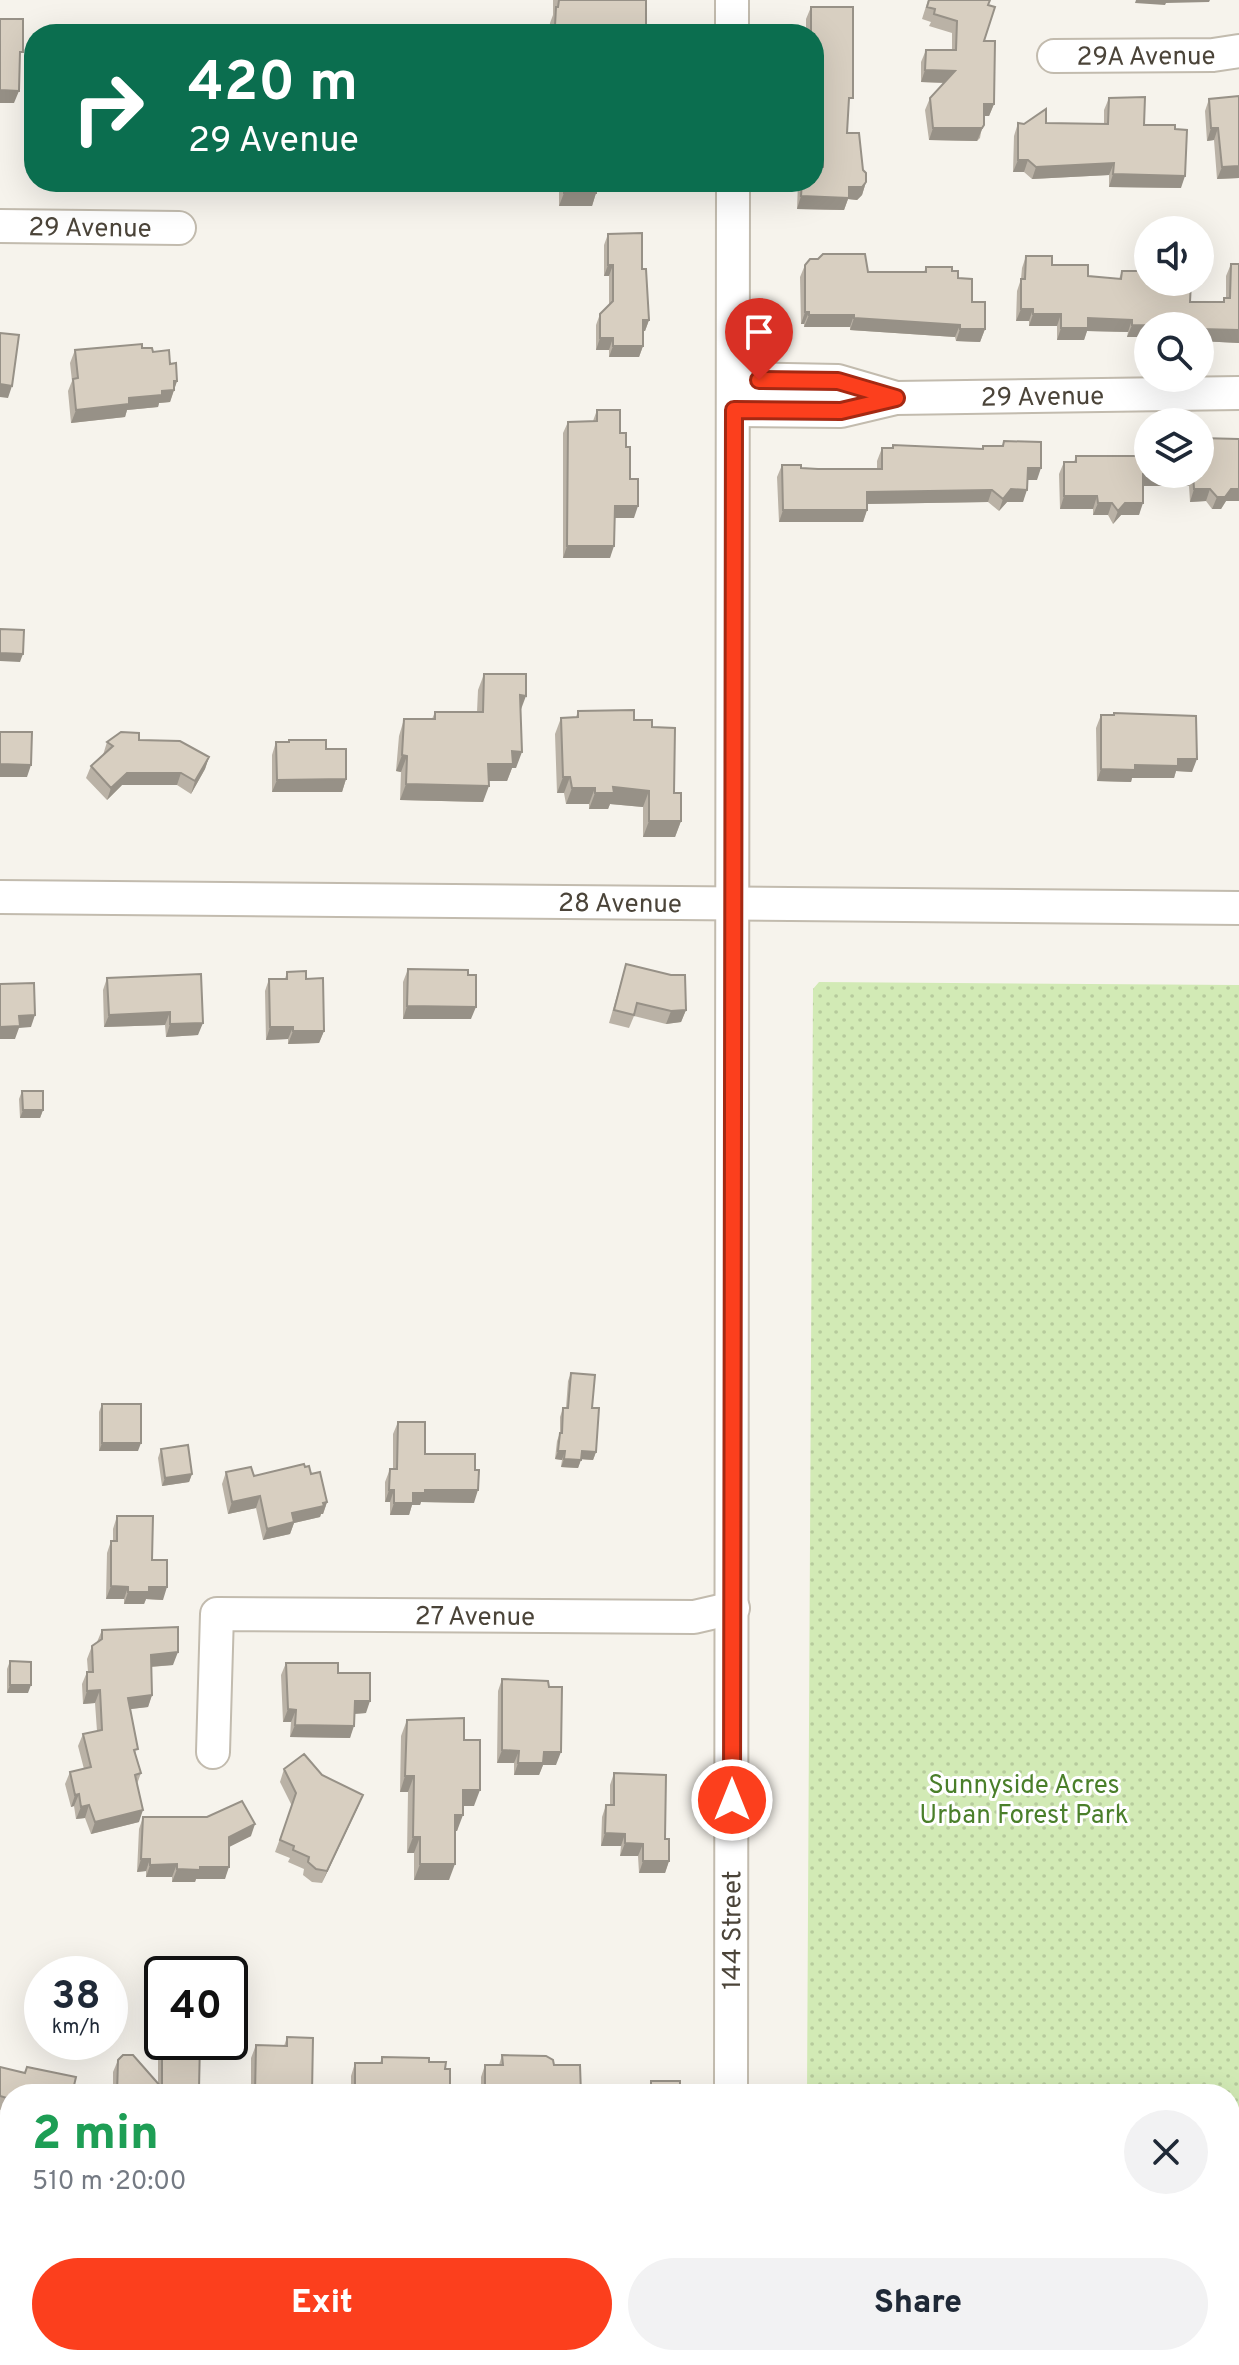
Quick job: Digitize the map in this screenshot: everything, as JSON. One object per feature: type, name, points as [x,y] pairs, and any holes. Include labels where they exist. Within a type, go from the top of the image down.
[{"type":"street","points":[[732,0],[732,24]]},
{"type":"street","name":"29A Avenue","points":[[1054,56],[1213,55],[1239,51]]},
{"type":"street","name":"144 Street","points":[[731,2084],[733,192]]},
{"type":"street","name":"29 Avenue","points":[[0,226],[179,228]]},
{"type":"street","name":"29 Avenue","points":[[734,395],[838,381],[896,398],[1239,393]]},
{"type":"street","name":"28 Avenue","points":[[0,897],[1239,908]]},
{"type":"street","name":"27 Avenue","points":[[213,1752],[217,1614],[694,1617],[733,1608]]},
{"type":"green space","name":"Sunnyside Acres Urban Forest Park","points":[[819,982],[1239,985],[1239,2084],[807,2084],[813,989]]},
{"type":"building","points":[[559,0],[646,0],[646,24],[555,24]]},
{"type":"building","points":[[929,0],[990,0],[988,5],[995,7],[984,41],[995,41],[994,104],[984,104],[982,128],[933,128],[930,98],[955,71],[925,70],[926,50],[956,50],[957,21],[934,14],[935,9],[927,7]]},
{"type":"building","points":[[811,7],[853,7],[853,98],[849,98],[847,133],[859,133],[866,182],[862,187],[849,187],[849,198],[801,196],[801,192],[824,192],[824,24],[811,24]]},
{"type":"building","points":[[0,19],[23,19],[19,91],[0,90]]},
{"type":"building","points":[[1239,96],[1239,166],[1222,167],[1218,128],[1211,128],[1209,99]]},
{"type":"building","points":[[1145,97],[1144,125],[1175,125],[1175,129],[1187,130],[1185,176],[1113,174],[1114,163],[1036,167],[1028,160],[1018,160],[1018,123],[1024,124],[1046,109],[1046,123],[1108,124],[1109,98]]},
{"type":"building","points":[[642,233],[642,269],[646,269],[649,320],[643,320],[643,346],[613,346],[613,338],[600,338],[600,314],[613,301],[613,265],[608,265],[608,234]]},
{"type":"building","points":[[823,254],[865,254],[868,272],[926,272],[926,267],[952,267],[952,271],[958,271],[958,278],[972,279],[972,302],[985,302],[985,329],[854,318],[854,315],[809,315],[805,312],[805,265],[810,259],[818,259]]},
{"type":"building","points":[[1026,256],[1052,256],[1052,265],[1088,265],[1088,276],[1121,279],[1122,271],[1134,271],[1134,296],[1190,296],[1190,302],[1224,302],[1224,298],[1230,298],[1231,264],[1239,264],[1239,330],[1214,329],[1214,312],[1134,312],[1134,325],[1132,320],[1088,318],[1088,328],[1061,328],[1061,314],[1033,314],[1033,309],[1021,309],[1021,279],[1025,279]]},
{"type":"building","points":[[0,333],[19,335],[12,386],[0,384]]},
{"type":"building","points":[[142,344],[142,348],[152,348],[153,352],[169,350],[170,364],[176,363],[174,390],[162,391],[162,395],[129,398],[129,404],[76,410],[73,379],[78,378],[75,350]]},
{"type":"building","points":[[597,410],[620,410],[620,433],[626,433],[626,447],[630,447],[630,479],[638,479],[638,506],[615,506],[614,546],[567,546],[568,422],[597,421]]},
{"type":"building","points":[[1214,438],[1239,439],[1239,489],[1231,489],[1225,497],[1217,497],[1210,489],[1194,489],[1214,488]]},
{"type":"building","points":[[1004,441],[1041,442],[1041,468],[1028,468],[1027,490],[1011,489],[1003,499],[992,490],[867,492],[867,510],[783,510],[782,465],[818,469],[882,469],[882,448],[893,448],[893,445],[983,449],[983,446],[1003,446]]},
{"type":"building","points":[[1076,456],[1134,456],[1134,488],[1143,488],[1143,503],[1125,503],[1118,511],[1112,503],[1098,503],[1097,496],[1064,496],[1064,462],[1076,462]]},
{"type":"building","points":[[0,629],[24,630],[23,654],[0,653]]},
{"type":"building","points":[[484,674],[526,674],[526,696],[520,695],[522,752],[512,751],[513,764],[488,764],[489,786],[406,784],[407,756],[402,755],[404,719],[435,719],[435,712],[483,712]]},
{"type":"building","points":[[634,710],[634,720],[652,720],[652,727],[675,728],[674,793],[681,793],[681,821],[649,821],[649,791],[613,787],[614,793],[595,793],[595,788],[572,788],[570,777],[563,777],[561,718],[578,717],[578,711]]},
{"type":"building","points":[[1101,715],[1196,716],[1197,759],[1178,759],[1178,766],[1135,765],[1135,770],[1101,769]]},
{"type":"building","points":[[0,732],[32,732],[31,765],[0,764]]},
{"type":"building","points":[[121,732],[139,733],[139,740],[180,741],[209,757],[195,781],[181,773],[127,773],[111,788],[91,766],[113,746],[107,742]]},
{"type":"building","points":[[326,740],[326,749],[346,749],[346,779],[277,780],[276,742]]},
{"type":"building","points":[[626,964],[671,975],[685,975],[686,1010],[671,1011],[637,1003],[634,1015],[614,1010]]},
{"type":"building","points":[[408,969],[468,970],[468,975],[476,975],[476,1007],[407,1006]]},
{"type":"building","points":[[306,971],[306,979],[323,978],[324,1031],[270,1027],[269,979],[287,979],[287,972]]},
{"type":"building","points":[[201,974],[203,1023],[170,1024],[170,1012],[109,1015],[107,978]]},
{"type":"building","points":[[34,983],[35,1015],[19,1016],[20,1026],[0,1027],[0,984]]},
{"type":"building","points":[[22,1091],[43,1091],[43,1110],[23,1110]]},
{"type":"building","points":[[571,1373],[595,1375],[592,1408],[599,1408],[596,1452],[582,1451],[581,1460],[564,1459],[565,1451],[558,1451],[563,1408],[568,1408]]},
{"type":"building","points":[[102,1404],[141,1404],[141,1443],[102,1443]]},
{"type":"building","points":[[398,1422],[425,1422],[425,1454],[475,1454],[475,1470],[479,1470],[478,1490],[425,1490],[425,1493],[413,1493],[413,1503],[394,1503],[394,1490],[389,1490],[390,1469],[397,1469]]},
{"type":"building","points":[[188,1445],[192,1474],[165,1478],[161,1449]]},
{"type":"building","points":[[304,1464],[305,1467],[309,1466],[311,1474],[320,1472],[327,1502],[323,1503],[324,1506],[292,1513],[294,1522],[267,1529],[260,1496],[232,1502],[226,1472],[251,1467],[254,1476]]},
{"type":"building","points":[[117,1516],[153,1516],[152,1560],[167,1560],[167,1587],[149,1587],[149,1592],[128,1592],[128,1587],[111,1586],[111,1541],[117,1541]]},
{"type":"building","points":[[178,1627],[178,1652],[151,1655],[152,1695],[128,1698],[138,1749],[134,1750],[141,1773],[135,1775],[143,1810],[95,1822],[89,1805],[81,1807],[79,1794],[75,1795],[70,1772],[91,1767],[83,1734],[102,1730],[100,1690],[87,1691],[87,1672],[93,1672],[92,1646],[102,1639],[102,1630]]},
{"type":"building","points":[[10,1661],[31,1662],[31,1685],[10,1685]]},
{"type":"building","points":[[286,1663],[338,1663],[338,1673],[370,1673],[370,1701],[355,1701],[354,1726],[295,1725],[296,1710],[288,1709]]},
{"type":"building","points":[[502,1679],[548,1681],[549,1687],[562,1687],[561,1752],[544,1752],[543,1763],[518,1763],[519,1751],[502,1750]]},
{"type":"building","points":[[464,1718],[464,1740],[480,1740],[480,1790],[463,1790],[463,1815],[455,1815],[455,1864],[420,1864],[420,1837],[413,1837],[414,1776],[405,1776],[407,1720]]},
{"type":"building","points":[[304,1754],[322,1775],[363,1795],[327,1871],[316,1869],[308,1862],[309,1857],[280,1840],[296,1793],[284,1769]]},
{"type":"building","points":[[614,1773],[666,1775],[665,1839],[669,1839],[669,1861],[643,1861],[643,1844],[625,1843],[625,1834],[605,1833],[606,1805],[614,1805]]},
{"type":"building","points":[[242,1801],[255,1824],[229,1837],[229,1867],[177,1869],[177,1864],[150,1865],[150,1859],[141,1859],[143,1817],[207,1817]]},
{"type":"building","points":[[287,2037],[313,2038],[312,2084],[255,2084],[256,2045],[287,2046]]},
{"type":"building","points":[[128,2055],[133,2055],[158,2084],[117,2084],[118,2060],[128,2060]]},
{"type":"building","points":[[502,2055],[546,2056],[553,2060],[554,2065],[580,2065],[581,2084],[485,2084],[485,2065],[503,2065]]},
{"type":"building","points":[[382,2057],[429,2058],[429,2062],[446,2062],[445,2069],[450,2069],[450,2084],[355,2084],[355,2063],[382,2063]]},
{"type":"building","points":[[162,2060],[200,2060],[199,2084],[162,2084]]},
{"type":"building","points":[[0,2067],[25,2073],[27,2067],[76,2077],[74,2084],[0,2084]]},
{"type":"building","points":[[651,2081],[680,2081],[680,2084],[651,2084]]},
{"type":"route","points":[[732,1800],[734,410],[841,411],[896,398],[838,381],[759,380]]}]
